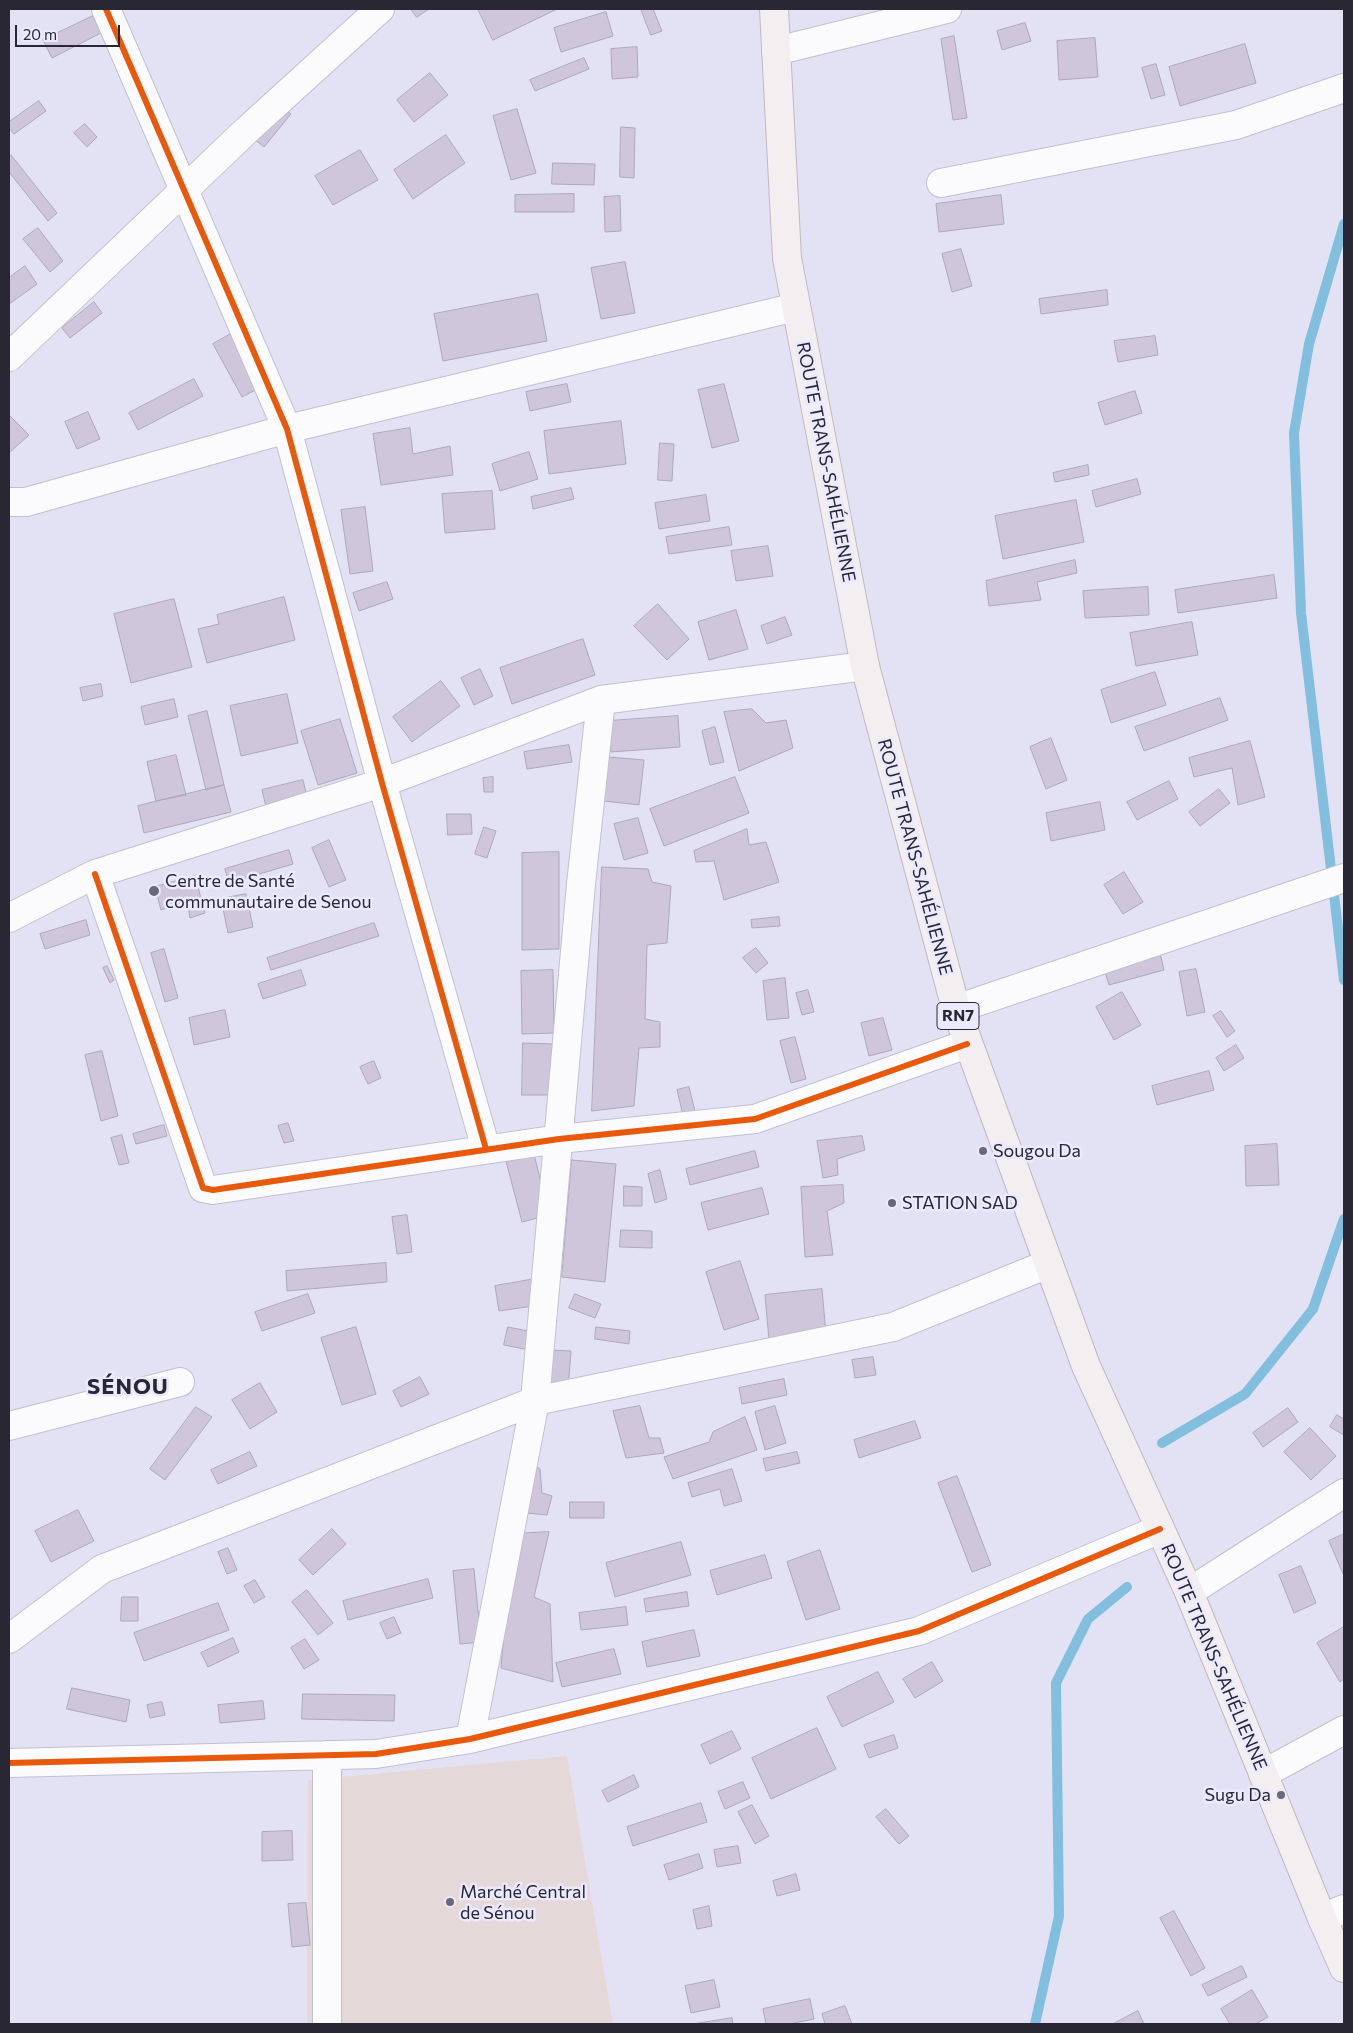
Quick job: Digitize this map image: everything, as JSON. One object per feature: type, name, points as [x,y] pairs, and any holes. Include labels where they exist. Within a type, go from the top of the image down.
[{"type":"highway","name":"ROUTE TRANS-SAHÉLIENNE","points":[[774,9],[787,258],[865,666],[956,1009],[967,1044],[1086,1366],[1189,1592],[1264,1774],[1333,1914],[1344,1968]]},
{"type":"street","points":[[106,9],[287,429],[382,783],[486,1150]]},
{"type":"street","points":[[9,357],[246,130],[380,9]]},
{"type":"street","points":[[776,51],[947,9]]},
{"type":"street","points":[[941,183],[1236,125],[1344,88]]},
{"type":"street","points":[[9,502],[26,502],[287,429],[796,307]]},
{"type":"street","points":[[9,918],[95,874],[382,783],[601,700],[865,666]]},
{"type":"street","points":[[470,1739],[535,1402],[581,884],[601,700]]},
{"type":"street","points":[[95,874],[203,1188],[213,1190],[559,1139],[755,1119],[967,1044]]},
{"type":"street","points":[[956,1009],[1344,878]]},
{"type":"street","points":[[9,1639],[102,1569],[535,1402],[893,1327],[1048,1264]]},
{"type":"street","points":[[9,1426],[180,1382]]},
{"type":"street","points":[[1189,1592],[1344,1493]]},
{"type":"street","points":[[10,1759],[376,1754],[470,1739],[919,1631],[1160,1529]]},
{"type":"street","points":[[1264,1774],[1344,1730]]},
{"type":"street","points":[[327,1755],[327,2024]]},
{"type":"shaded area","name":"Marché Central de Sénou","points":[[567,1756],[613,2024],[307,2024],[308,1780]]},
{"type":"building","points":[[411,9],[429,9],[417,17]]},
{"type":"building","points":[[478,9],[557,9],[493,40]]},
{"type":"building","points":[[641,9],[653,9],[662,31],[651,35]]},
{"type":"building","points":[[606,12],[613,36],[561,52],[554,28]]},
{"type":"building","points":[[93,16],[101,33],[52,58],[43,40]]},
{"type":"building","points":[[1025,23],[1031,41],[1002,50],[997,31]]},
{"type":"building","points":[[954,36],[967,118],[953,120],[941,39]]},
{"type":"building","points":[[1095,38],[1098,77],[1059,80],[1057,41]]},
{"type":"building","points":[[1245,44],[1256,83],[1180,106],[1169,67]]},
{"type":"building","points":[[637,47],[638,77],[612,79],[611,49]]},
{"type":"building","points":[[584,58],[589,69],[535,91],[530,80]]},
{"type":"building","points":[[1156,64],[1165,95],[1151,99],[1142,68]]},
{"type":"building","points":[[430,73],[448,95],[414,122],[397,100]]},
{"type":"building","points":[[39,101],[46,111],[14,134],[9,128],[9,122]]},
{"type":"building","points":[[279,105],[291,114],[264,147],[252,137]]},
{"type":"building","points":[[517,109],[536,173],[511,180],[493,116]]},
{"type":"building","points":[[85,124],[97,137],[87,147],[74,133]]},
{"type":"building","points":[[621,127],[635,128],[634,178],[620,177]]},
{"type":"building","points":[[446,135],[465,163],[413,199],[394,170]]},
{"type":"building","points":[[360,150],[378,180],[333,205],[315,176]]},
{"type":"building","points":[[11,155],[57,213],[48,221],[9,172],[9,157]]},
{"type":"building","points":[[553,163],[595,164],[594,185],[552,184]]},
{"type":"building","points":[[574,194],[574,212],[515,212],[515,195]]},
{"type":"building","points":[[1001,195],[1004,224],[939,232],[936,204]]},
{"type":"building","points":[[620,196],[621,231],[605,232],[604,197]]},
{"type":"building","points":[[38,228],[63,261],[50,272],[23,239]]},
{"type":"building","points":[[961,249],[972,286],[952,292],[942,254]]},
{"type":"building","points":[[625,262],[635,313],[601,319],[591,268]]},
{"type":"building","points":[[25,266],[37,284],[9,304],[9,278]]},
{"type":"building","points":[[1107,290],[1108,305],[1041,314],[1039,299]]},
{"type":"building","points":[[538,294],[547,341],[443,361],[434,314]]},
{"type":"building","points":[[94,302],[102,313],[70,338],[62,328]]},
{"type":"building","points":[[231,334],[261,387],[242,397],[213,344]]},
{"type":"building","points":[[1155,336],[1158,355],[1118,362],[1114,341]]},
{"type":"building","points":[[194,379],[203,396],[138,430],[129,413]]},
{"type":"building","points":[[567,384],[571,402],[530,411],[526,392]]},
{"type":"building","points":[[724,384],[739,441],[712,448],[698,390]]},
{"type":"building","points":[[1135,391],[1142,413],[1105,425],[1098,403]]},
{"type":"building","points":[[88,412],[100,439],[77,449],[65,422]]},
{"type":"building","points":[[9,415],[29,435],[10,452],[9,452]]},
{"type":"building","points":[[621,421],[626,464],[549,474],[544,431]]},
{"type":"building","points":[[410,428],[413,454],[450,446],[453,475],[381,485],[373,434]]},
{"type":"building","points":[[660,443],[674,444],[672,481],[658,480]]},
{"type":"building","points":[[529,452],[538,479],[500,491],[492,464]]},
{"type":"building","points":[[1088,465],[1089,475],[1055,482],[1053,473]]},
{"type":"building","points":[[1137,479],[1141,494],[1096,507],[1092,491]]},
{"type":"building","points":[[571,488],[574,499],[533,509],[531,497]]},
{"type":"building","points":[[492,491],[495,529],[445,533],[442,494]]},
{"type":"building","points":[[706,495],[710,521],[659,529],[655,503]]},
{"type":"building","points":[[1076,500],[1084,542],[1003,559],[995,516]]},
{"type":"building","points":[[365,507],[373,571],[350,574],[341,510]]},
{"type":"building","points":[[729,527],[732,545],[669,554],[666,537]]},
{"type":"building","points":[[768,546],[773,576],[736,581],[731,551]]},
{"type":"building","points":[[1075,560],[1077,573],[1037,582],[1041,600],[989,606],[986,581]]},
{"type":"building","points":[[1274,575],[1277,598],[1178,613],[1175,590]]},
{"type":"building","points":[[387,582],[393,599],[359,611],[353,593]]},
{"type":"building","points":[[1148,587],[1149,615],[1085,618],[1083,591]]},
{"type":"building","points":[[284,597],[295,640],[207,663],[198,629],[219,624],[217,615]]},
{"type":"building","points":[[174,599],[192,667],[131,683],[114,614]]},
{"type":"building","points":[[658,604],[689,639],[667,660],[634,626]]},
{"type":"building","points":[[736,610],[748,649],[709,660],[698,622]]},
{"type":"building","points":[[785,617],[792,635],[767,644],[761,626]]},
{"type":"building","points":[[1192,622],[1198,655],[1136,666],[1130,633]]},
{"type":"building","points":[[583,639],[595,675],[512,704],[500,668]]},
{"type":"building","points":[[480,669],[493,696],[474,705],[461,678]]},
{"type":"building","points":[[1155,672],[1166,705],[1111,723],[1101,690]]},
{"type":"building","points":[[441,681],[460,706],[412,742],[393,717]]},
{"type":"building","points":[[101,684],[103,696],[83,701],[80,688]]},
{"type":"building","points":[[287,694],[298,743],[241,756],[230,706]]},
{"type":"building","points":[[1220,698],[1228,720],[1144,751],[1135,727]]},
{"type":"building","points":[[174,699],[178,717],[145,725],[141,707]]},
{"type":"building","points":[[752,709],[766,723],[786,720],[793,748],[739,771],[724,712]]},
{"type":"building","points":[[207,711],[224,785],[206,790],[188,716]]},
{"type":"building","points":[[678,716],[680,747],[611,752],[609,721]]},
{"type":"building","points":[[340,719],[357,773],[318,785],[301,731]]},
{"type":"building","points":[[715,727],[724,762],[710,765],[702,731]]},
{"type":"building","points":[[1051,738],[1067,780],[1046,789],[1030,747]]},
{"type":"building","points":[[1250,741],[1265,797],[1238,805],[1232,768],[1194,777],[1189,758]]},
{"type":"building","points":[[569,745],[572,762],[527,769],[524,752]]},
{"type":"building","points":[[176,755],[186,795],[156,801],[147,762]]},
{"type":"building","points":[[609,757],[644,760],[639,805],[604,801]]},
{"type":"building","points":[[493,777],[493,792],[484,792],[483,778]]},
{"type":"building","points":[[735,777],[749,813],[664,846],[650,809]]},
{"type":"building","points":[[303,780],[308,801],[267,811],[262,790]]},
{"type":"building","points":[[1169,781],[1178,799],[1137,820],[1127,802]]},
{"type":"building","points":[[224,785],[231,812],[144,833],[138,806]]},
{"type":"building","points":[[1219,789],[1230,803],[1200,826],[1189,812]]},
{"type":"building","points":[[1100,802],[1105,830],[1051,841],[1046,813]]},
{"type":"building","points":[[447,814],[471,814],[472,834],[448,835]]},
{"type":"building","points":[[638,818],[648,853],[624,860],[614,824]]},
{"type":"building","points":[[484,827],[496,831],[487,858],[475,854]]},
{"type":"building","points":[[747,829],[749,845],[766,842],[779,882],[724,900],[714,861],[696,862],[694,851]]},
{"type":"building","points":[[329,840],[346,880],[329,887],[312,848]]},
{"type":"building","points":[[289,850],[293,864],[229,883],[225,869]]},
{"type":"building","points":[[559,852],[559,949],[522,950],[522,853]]},
{"type":"building","points":[[602,867],[648,869],[652,882],[671,886],[667,943],[647,945],[645,1019],[660,1022],[660,1047],[639,1048],[634,1106],[592,1111]]},
{"type":"building","points":[[1124,872],[1143,902],[1123,914],[1104,885]]},
{"type":"building","points":[[195,876],[205,913],[190,918],[187,901],[161,910],[155,887]]},
{"type":"building","points":[[246,894],[253,927],[228,933],[221,899]]},
{"type":"building","points":[[779,917],[780,926],[752,928],[751,920]]},
{"type":"building","points":[[86,920],[90,935],[45,949],[40,934]]},
{"type":"building","points":[[374,923],[379,936],[271,970],[267,958]]},
{"type":"building","points":[[756,948],[768,963],[756,973],[743,958]]},
{"type":"building","points":[[164,949],[178,998],[165,1002],[151,953]]},
{"type":"building","points":[[1160,953],[1164,970],[1109,985],[1104,968]]},
{"type":"building","points":[[107,966],[114,980],[110,983],[103,968]]},
{"type":"building","points":[[1196,969],[1205,1012],[1187,1016],[1179,972]]},
{"type":"building","points":[[301,970],[306,985],[263,999],[258,984]]},
{"type":"building","points":[[553,970],[554,1033],[522,1034],[521,971]]},
{"type":"building","points":[[785,978],[789,1018],[767,1020],[763,981]]},
{"type":"building","points":[[808,990],[814,1012],[802,1015],[796,993]]},
{"type":"building","points":[[1122,992],[1141,1025],[1114,1040],[1096,1007]]},
{"type":"building","points":[[225,1010],[230,1037],[194,1045],[189,1018]]},
{"type":"building","points":[[1221,1011],[1235,1031],[1227,1037],[1213,1016]]},
{"type":"building","points":[[883,1018],[892,1050],[869,1056],[861,1023]]},
{"type":"building","points":[[795,1037],[806,1079],[791,1083],[780,1041]]},
{"type":"building","points":[[523,1043],[553,1044],[552,1095],[522,1095]]},
{"type":"building","points":[[1236,1045],[1244,1058],[1224,1071],[1216,1058]]},
{"type":"building","points":[[102,1051],[118,1116],[101,1121],[85,1055]]},
{"type":"building","points":[[374,1061],[381,1078],[368,1084],[360,1067]]},
{"type":"building","points":[[1209,1071],[1214,1090],[1157,1105],[1152,1086]]},
{"type":"building","points":[[689,1087],[695,1111],[683,1115],[677,1090]]},
{"type":"building","points":[[288,1123],[294,1141],[284,1143],[278,1126]]},
{"type":"building","points":[[164,1125],[167,1136],[136,1144],[133,1134]]},
{"type":"building","points":[[122,1135],[129,1163],[119,1165],[111,1138]]},
{"type":"building","points":[[862,1136],[865,1150],[837,1159],[838,1175],[823,1178],[817,1141]]},
{"type":"building","points":[[1277,1144],[1279,1185],[1246,1186],[1245,1146]]},
{"type":"building","points":[[755,1151],[759,1167],[690,1185],[686,1169]]},
{"type":"building","points":[[534,1154],[549,1215],[522,1222],[506,1161]]},
{"type":"building","points":[[572,1160],[616,1164],[605,1282],[562,1277]]},
{"type":"building","points":[[660,1170],[667,1199],[655,1203],[648,1174]]},
{"type":"building","points":[[843,1185],[844,1203],[827,1211],[833,1255],[805,1257],[801,1187]]},
{"type":"building","points":[[624,1186],[642,1187],[642,1206],[624,1206]]},
{"type":"building","points":[[762,1188],[769,1214],[708,1230],[701,1203]]},
{"type":"building","points":[[407,1215],[412,1252],[397,1254],[392,1217]]},
{"type":"building","points":[[621,1230],[652,1231],[652,1248],[620,1247]]},
{"type":"building","points":[[740,1261],[759,1319],[724,1330],[706,1272]]},
{"type":"building","points":[[386,1263],[387,1282],[287,1291],[286,1271]]},
{"type":"building","points":[[535,1279],[540,1305],[499,1311],[495,1286]]},
{"type":"building","points":[[822,1289],[826,1334],[769,1340],[765,1295]]},
{"type":"building","points":[[308,1294],[315,1313],[262,1331],[255,1312]]},
{"type":"building","points":[[575,1294],[601,1304],[595,1318],[569,1308]]},
{"type":"building","points":[[356,1327],[376,1394],[342,1405],[321,1338]]},
{"type":"building","points":[[508,1327],[533,1332],[529,1350],[504,1345]]},
{"type":"building","points":[[596,1327],[630,1331],[629,1344],[595,1339]]},
{"type":"building","points":[[550,1350],[571,1351],[568,1389],[548,1388]]},
{"type":"building","points":[[873,1357],[876,1375],[855,1378],[852,1360]]},
{"type":"building","points":[[420,1377],[429,1394],[401,1407],[393,1391]]},
{"type":"building","points":[[784,1379],[787,1395],[742,1404],[739,1388]]},
{"type":"building","points":[[260,1383],[277,1412],[250,1429],[232,1400]]},
{"type":"building","points":[[640,1406],[649,1438],[660,1438],[664,1453],[626,1458],[613,1411]]},
{"type":"building","points":[[775,1406],[786,1443],[765,1450],[755,1412]]},
{"type":"building","points":[[196,1407],[212,1417],[165,1480],[150,1469]]},
{"type":"building","points":[[1288,1408],[1298,1422],[1263,1447],[1253,1433]]},
{"type":"building","points":[[1337,1415],[1344,1419],[1344,1435],[1330,1427]]},
{"type":"building","points":[[745,1417],[757,1450],[673,1479],[664,1457],[709,1442],[713,1432]]},
{"type":"building","points":[[915,1421],[921,1438],[859,1458],[854,1440]]},
{"type":"building","points":[[1310,1428],[1336,1456],[1311,1480],[1284,1452]]},
{"type":"building","points":[[250,1452],[257,1466],[218,1484],[211,1470]]},
{"type":"building","points":[[797,1452],[800,1463],[766,1471],[763,1459]]},
{"type":"building","points":[[533,1465],[540,1469],[542,1493],[552,1496],[547,1515],[527,1513]]},
{"type":"building","points":[[732,1469],[742,1501],[724,1506],[720,1489],[692,1497],[688,1483]]},
{"type":"building","points":[[957,1476],[991,1565],[972,1572],[938,1483]]},
{"type":"building","points":[[570,1502],[604,1502],[604,1518],[570,1518]]},
{"type":"building","points":[[78,1510],[94,1541],[51,1562],[35,1531]]},
{"type":"building","points":[[332,1529],[346,1544],[313,1575],[299,1560]]},
{"type":"building","points":[[549,1532],[534,1597],[550,1604],[553,1682],[501,1668],[512,1534]]},
{"type":"building","points":[[1344,1534],[1344,1576],[1329,1541]]},
{"type":"building","points":[[681,1542],[691,1575],[615,1597],[606,1563]]},
{"type":"building","points":[[228,1548],[237,1570],[227,1574],[218,1552]]},
{"type":"building","points":[[820,1550],[840,1609],[806,1620],[787,1562]]},
{"type":"building","points":[[765,1555],[772,1578],[717,1595],[710,1571]]},
{"type":"building","points":[[1301,1566],[1316,1603],[1294,1613],[1279,1575]]},
{"type":"building","points":[[474,1569],[481,1642],[460,1644],[453,1571]]},
{"type":"building","points":[[428,1579],[433,1598],[348,1620],[343,1601]]},
{"type":"building","points":[[255,1580],[265,1597],[254,1603],[244,1586]]},
{"type":"building","points":[[307,1590],[333,1623],[318,1635],[292,1602]]},
{"type":"building","points":[[687,1592],[689,1606],[646,1612],[644,1599]]},
{"type":"building","points":[[122,1597],[138,1597],[138,1621],[121,1621]]},
{"type":"building","points":[[218,1603],[229,1630],[144,1661],[134,1633]]},
{"type":"building","points":[[626,1607],[628,1625],[581,1630],[579,1613]]},
{"type":"building","points":[[394,1617],[401,1633],[387,1639],[380,1623]]},
{"type":"building","points":[[1344,1627],[1344,1679],[1340,1682],[1317,1643]]},
{"type":"building","points":[[694,1630],[700,1656],[647,1667],[642,1642]]},
{"type":"building","points":[[233,1638],[239,1652],[208,1667],[201,1653]]},
{"type":"building","points":[[305,1639],[319,1660],[304,1669],[291,1648]]},
{"type":"building","points":[[614,1649],[621,1674],[562,1687],[556,1663]]},
{"type":"building","points":[[932,1662],[943,1681],[915,1698],[903,1679]]},
{"type":"building","points":[[878,1672],[894,1702],[842,1727],[827,1697]]},
{"type":"building","points":[[72,1688],[130,1700],[126,1722],[67,1709]]},
{"type":"building","points":[[303,1694],[395,1695],[394,1721],[302,1719]]},
{"type":"building","points":[[263,1701],[265,1719],[220,1723],[218,1705]]},
{"type":"building","points":[[162,1702],[165,1715],[150,1718],[147,1705]]},
{"type":"building","points":[[817,1728],[836,1769],[771,1799],[752,1758]]},
{"type":"building","points":[[732,1731],[741,1749],[710,1764],[701,1745]]},
{"type":"building","points":[[894,1735],[898,1748],[869,1758],[864,1745]]},
{"type":"building","points":[[634,1775],[639,1787],[608,1802],[602,1791]]},
{"type":"building","points":[[743,1782],[750,1798],[725,1809],[718,1792]]},
{"type":"building","points":[[701,1803],[707,1822],[633,1846],[627,1827]]},
{"type":"building","points":[[752,1805],[769,1836],[755,1844],[738,1812]]},
{"type":"building","points":[[886,1809],[909,1836],[899,1844],[876,1817]]},
{"type":"building","points":[[292,1831],[293,1860],[262,1861],[262,1832]]},
{"type":"building","points":[[738,1846],[741,1863],[717,1867],[714,1850]]},
{"type":"building","points":[[699,1854],[703,1868],[669,1880],[664,1865]]},
{"type":"building","points":[[796,1874],[800,1890],[777,1896],[773,1881]]},
{"type":"building","points":[[306,1903],[310,1945],[292,1947],[288,1904]]},
{"type":"building","points":[[709,1906],[712,1926],[697,1929],[693,1910]]},
{"type":"building","points":[[1174,1911],[1205,1968],[1191,1976],[1160,1918]]},
{"type":"building","points":[[1242,1966],[1247,1977],[1208,1996],[1202,1985]]},
{"type":"building","points":[[714,1980],[720,2007],[691,2013],[685,1986]]},
{"type":"building","points":[[1252,1990],[1268,2017],[1256,2024],[1230,2024],[1221,2009]]},
{"type":"building","points":[[810,1999],[814,2019],[789,2024],[766,2024],[763,2009]]},
{"type":"building","points":[[845,2006],[852,2024],[825,2024],[822,2014]]},
{"type":"building","points":[[1138,2011],[1144,2024],[1115,2023]]},
{"type":"building","points":[[732,2018],[733,2024],[693,2024]]},
{"type":"waterway","points":[[1344,224],[1309,344],[1294,433],[1301,613],[1344,980]]},
{"type":"waterway","points":[[1162,1443],[1245,1394],[1313,1309],[1344,1219]]},
{"type":"waterway","points":[[1035,2024],[1059,1916],[1056,1683],[1088,1619],[1127,1587]]},
{"type":"cycle path","points":[[106,9],[287,429],[382,783],[486,1149]]},
{"type":"cycle path","points":[[95,874],[203,1188],[213,1190],[559,1139],[755,1119],[967,1044]]},
{"type":"cycle path","points":[[9,1763],[376,1754],[470,1739],[919,1631],[1160,1529]]},
{"type":"place","name":"Centre de Santé communautaire de Senou","points":[[154,891]]},
{"type":"place","name":"Sougou Da","points":[[983,1151]]},
{"type":"place","name":"STATION SAD","points":[[892,1203]]},
{"type":"place","name":"Sugu Da","points":[[1281,1795]]},
{"type":"place","name":"Marché Central de Sénou","points":[[450,1902]]},
{"type":"district","name":"SÉNOU","points":[[128,1387]]}]
